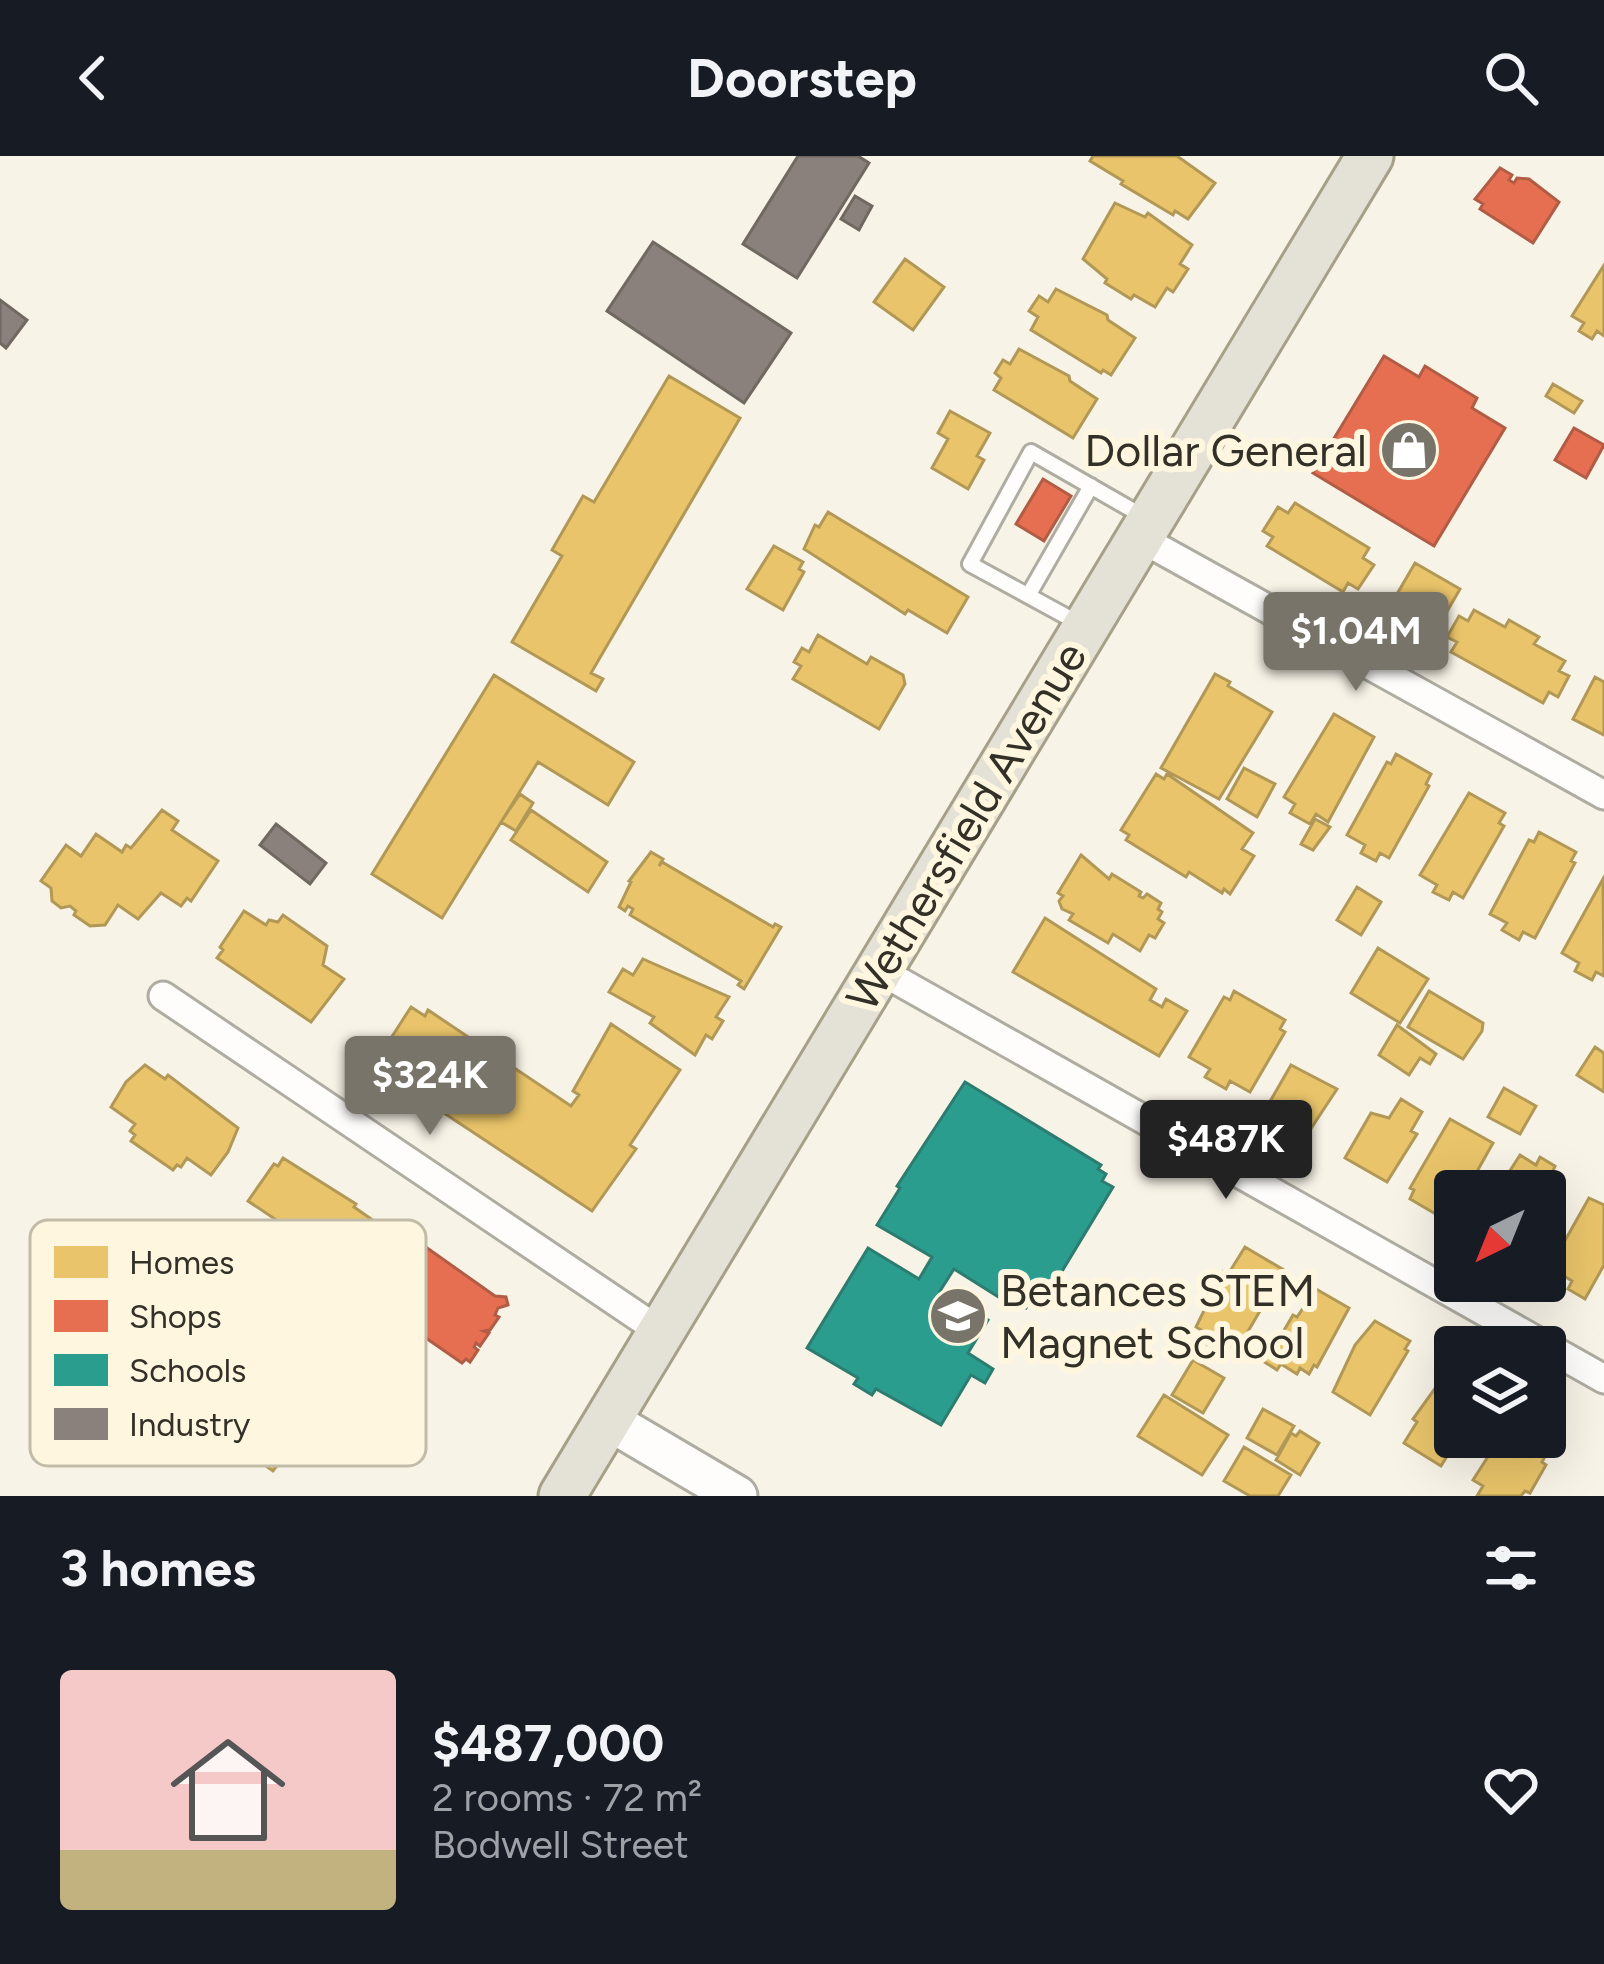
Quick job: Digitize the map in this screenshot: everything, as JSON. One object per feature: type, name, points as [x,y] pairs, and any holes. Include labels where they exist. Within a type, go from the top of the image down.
[{"type":"main road","name":"Wethersfield Avenue","points":[[562,1496],[1370,156]]},
{"type":"street","points":[[1145,529],[1604,794]]},
{"type":"street","points":[[879,970],[1604,1379]]},
{"type":"street","points":[[164,995],[661,1332]]},
{"type":"street","points":[[608,1420],[737,1496]]},
{"type":"lane","points":[[1086,627],[970,564],[1031,452],[1091,486],[1145,529]]},
{"type":"lane","points":[[1029,594],[1091,486]]},
{"type":"building: Homes","points":[[1093,156],[1177,156],[1215,183],[1188,219],[1121,184],[1123,181],[1090,161]]},
{"type":"building: Homes","points":[[1115,203],[1145,217],[1148,213],[1192,245],[1180,264],[1188,269],[1173,292],[1167,288],[1155,307],[1105,283],[1107,279],[1083,259]]},
{"type":"building: Homes","points":[[905,259],[944,287],[913,330],[874,302]]},
{"type":"building: Homes","points":[[1604,265],[1604,336],[1597,331],[1592,339],[1579,331],[1584,323],[1572,316]]},
{"type":"building: Homes","points":[[1056,289],[1107,315],[1135,338],[1111,375],[1031,330],[1038,317],[1029,311],[1039,296],[1048,302]]},
{"type":"building: Homes","points":[[1019,349],[1069,376],[1097,399],[1073,438],[994,390],[1001,378],[995,373],[1003,360],[1010,364]]},
{"type":"building: Homes","points":[[669,376],[740,418],[591,673],[603,679],[596,691],[512,642],[562,556],[552,550],[583,496],[594,502]]},
{"type":"building: Homes","points":[[1553,384],[1582,401],[1574,413],[1546,396]]},
{"type":"building: Homes","points":[[950,411],[990,433],[977,456],[984,460],[968,489],[932,468],[948,439],[938,433]]},
{"type":"building: Homes","points":[[1295,503],[1369,548],[1363,558],[1374,565],[1358,589],[1348,583],[1343,592],[1267,546],[1273,537],[1263,531],[1278,507],[1288,513]]},
{"type":"building: Homes","points":[[828,512],[968,597],[947,633],[908,610],[905,614],[804,549],[815,525],[819,527]]},
{"type":"building: Homes","points":[[774,546],[803,562],[799,569],[804,572],[783,610],[747,589]]},
{"type":"building: Homes","points":[[1415,563],[1460,589],[1442,620],[1397,594]]},
{"type":"building: Homes","points":[[1474,610],[1505,627],[1509,620],[1539,637],[1534,644],[1565,661],[1559,671],[1569,676],[1558,697],[1549,692],[1543,703],[1451,652],[1457,642],[1447,637],[1459,616],[1468,621]]},
{"type":"building: Homes","points":[[818,635],[867,664],[871,657],[903,675],[905,684],[879,729],[793,679],[801,666],[794,662],[802,648],[809,652]]},
{"type":"building: Homes","points":[[1215,674],[1272,712],[1219,799],[1161,768]]},
{"type":"building: Homes","points":[[494,675],[634,762],[608,805],[538,762],[442,918],[372,874]]},
{"type":"building: Homes","points":[[1595,677],[1604,682],[1604,735],[1573,719]]},
{"type":"building: Homes","points":[[1334,714],[1374,737],[1328,822],[1316,814],[1310,824],[1290,813],[1295,804],[1284,797]]},
{"type":"building: Homes","points":[[1396,754],[1431,774],[1429,786],[1389,858],[1380,853],[1376,861],[1361,853],[1365,845],[1347,835]]},
{"type":"building: Homes","points":[[1244,768],[1275,784],[1257,817],[1227,799]]},
{"type":"building: Homes","points":[[1156,774],[1164,779],[1167,774],[1253,833],[1242,849],[1254,856],[1230,894],[1189,872],[1186,877],[1126,840],[1129,835],[1121,830]]},
{"type":"building: Homes","points":[[1469,793],[1505,813],[1499,823],[1504,826],[1463,898],[1453,892],[1449,900],[1433,892],[1437,885],[1420,875]]},
{"type":"building: Homes","points":[[520,794],[533,803],[516,831],[501,822]]},
{"type":"building: Homes","points":[[162,810],[178,821],[172,830],[218,861],[191,901],[187,898],[181,906],[161,893],[138,919],[118,905],[105,925],[90,926],[70,906],[61,908],[52,901],[51,888],[41,881],[66,845],[81,856],[96,834],[122,852],[126,845],[131,848]]},
{"type":"building: Homes","points":[[531,810],[607,862],[588,892],[511,840]]},
{"type":"building: Homes","points":[[1315,819],[1330,827],[1313,850],[1301,844]]},
{"type":"building: Homes","points":[[1539,832],[1576,852],[1571,861],[1575,863],[1535,938],[1523,932],[1519,940],[1502,930],[1507,923],[1490,914],[1529,840],[1534,842]]},
{"type":"building: Homes","points":[[651,852],[663,859],[659,866],[662,862],[773,927],[781,927],[744,989],[738,985],[741,981],[630,915],[633,909],[619,907],[629,881]]},
{"type":"building: Homes","points":[[1081,855],[1109,879],[1112,874],[1141,892],[1139,896],[1147,894],[1161,903],[1158,919],[1164,923],[1140,951],[1113,934],[1108,943],[1069,920],[1073,914],[1062,909],[1059,901],[1063,896],[1058,893]]},
{"type":"building: Homes","points":[[1603,879],[1604,976],[1596,972],[1592,980],[1575,971],[1579,963],[1562,953]]},
{"type":"building: Homes","points":[[1357,887],[1381,902],[1361,935],[1337,920]]},
{"type":"building: Homes","points":[[244,911],[266,925],[283,915],[327,946],[323,965],[344,979],[311,1022],[217,958]]},
{"type":"building: Homes","points":[[1045,918],[1156,989],[1150,1000],[1162,1007],[1166,999],[1187,1011],[1159,1056],[1013,972]]},
{"type":"building: Homes","points":[[1378,948],[1428,979],[1400,1023],[1351,993]]},
{"type":"building: Homes","points":[[643,959],[729,997],[716,1017],[723,1021],[712,1039],[706,1035],[695,1055],[650,1023],[654,1017],[609,992],[623,969],[633,975]]},
{"type":"building: Homes","points":[[1234,991],[1285,1020],[1280,1029],[1285,1032],[1250,1092],[1230,1081],[1226,1089],[1205,1077],[1210,1069],[1189,1057],[1224,997],[1230,1000]]},
{"type":"building: Homes","points":[[1429,991],[1483,1023],[1463,1059],[1408,1027]]},
{"type":"building: Homes","points":[[411,1007],[425,1016],[428,1010],[571,1106],[579,1095],[573,1091],[611,1024],[680,1070],[630,1145],[636,1149],[592,1211],[373,1066]]},
{"type":"building: Homes","points":[[1397,1025],[1436,1054],[1430,1064],[1420,1058],[1409,1075],[1379,1055]]},
{"type":"building: Homes","points":[[1595,1047],[1604,1053],[1604,1092],[1577,1075]]},
{"type":"building: Homes","points":[[145,1065],[165,1079],[168,1075],[238,1128],[211,1175],[187,1158],[173,1170],[131,1141],[135,1124],[111,1107],[126,1082]]},
{"type":"building: Homes","points":[[1291,1065],[1337,1089],[1306,1136],[1264,1112]]},
{"type":"building: Homes","points":[[1504,1088],[1536,1106],[1520,1134],[1488,1117]]},
{"type":"building: Homes","points":[[1401,1099],[1422,1112],[1411,1131],[1417,1134],[1387,1182],[1345,1158],[1371,1113],[1389,1118]]},
{"type":"building: Homes","points":[[1450,1119],[1493,1143],[1478,1170],[1434,1170],[1434,1213],[1410,1199],[1414,1190],[1410,1188]]},
{"type":"building: Homes","points":[[1520,1155],[1536,1165],[1540,1157],[1555,1166],[1553,1170],[1510,1170]]},
{"type":"building: Homes","points":[[283,1158],[356,1204],[373,1220],[275,1220],[248,1201],[274,1164],[278,1166]]},
{"type":"building: Homes","points":[[1589,1198],[1604,1205],[1604,1265],[1585,1299],[1568,1289],[1572,1281],[1566,1277],[1566,1239]]},
{"type":"building: Homes","points":[[1245,1247],[1284,1270],[1237,1350],[1228,1346],[1224,1354],[1205,1343],[1210,1335],[1196,1327],[1223,1272],[1227,1276]]},
{"type":"building: Homes","points":[[1316,1289],[1349,1308],[1317,1367],[1309,1374],[1300,1368],[1297,1374],[1281,1364],[1277,1370],[1258,1358],[1268,1339],[1276,1344]]},
{"type":"building: Homes","points":[[1375,1321],[1410,1341],[1370,1415],[1333,1392],[1355,1345]]},
{"type":"building: Homes","points":[[1193,1360],[1224,1378],[1203,1413],[1172,1395]]},
{"type":"building: Homes","points":[[1434,1390],[1434,1458],[1446,1458],[1441,1466],[1404,1443],[1417,1422],[1413,1419]]},
{"type":"building: Homes","points":[[1164,1395],[1228,1435],[1202,1475],[1138,1436]]},
{"type":"building: Homes","points":[[1263,1409],[1294,1426],[1277,1455],[1247,1438]]},
{"type":"building: Homes","points":[[1300,1431],[1319,1443],[1300,1475],[1276,1460],[1291,1433],[1296,1436]]},
{"type":"building: Homes","points":[[1244,1447],[1291,1475],[1278,1496],[1250,1496],[1224,1481]]},
{"type":"building: Homes","points":[[1487,1458],[1544,1458],[1546,1465],[1530,1493],[1521,1496],[1477,1496],[1483,1486],[1473,1480]]},
{"type":"building: Shops","points":[[1500,168],[1512,175],[1509,180],[1514,183],[1517,178],[1529,179],[1559,202],[1533,243],[1480,209],[1483,204],[1475,199]]},
{"type":"building: Shops","name":"Dollar General","points":[[1384,356],[1419,377],[1425,366],[1477,398],[1472,408],[1505,428],[1434,546],[1313,473]]},
{"type":"building: Shops","points":[[1574,428],[1604,445],[1586,478],[1555,460]]},
{"type":"building: Shops","points":[[1043,479],[1071,496],[1044,541],[1016,524]]},
{"type":"building: Shops","points":[[426,1247],[495,1296],[506,1297],[508,1305],[498,1308],[495,1315],[499,1317],[484,1331],[489,1333],[480,1346],[476,1343],[478,1350],[470,1362],[462,1363],[426,1338]]},
{"type":"building: Schools","points":[[965,1082],[1101,1165],[1098,1169],[1106,1174],[1102,1181],[1113,1187],[1041,1306],[1031,1300],[1026,1308],[1019,1304],[1016,1308],[954,1269],[940,1291],[988,1320],[968,1353],[993,1369],[985,1383],[971,1375],[941,1425],[876,1389],[872,1395],[854,1384],[858,1378],[807,1348],[868,1248],[919,1279],[932,1257],[877,1225]]},
{"type":"building: Industry","points":[[798,156],[858,156],[869,163],[797,278],[743,244]]},
{"type":"building: Industry","points":[[855,196],[872,206],[859,230],[841,219]]},
{"type":"building: Industry","points":[[653,242],[791,333],[744,403],[607,311]]},
{"type":"building: Industry","points":[[0,300],[27,320],[6,348],[0,343]]},
{"type":"building: Industry","points":[[276,824],[326,863],[310,884],[260,845]]},
{"type":"place","name":"Dollar General","points":[[1409,450]]},
{"type":"place","name":"Betances STEM Magnet School","points":[[958,1316]]}]
